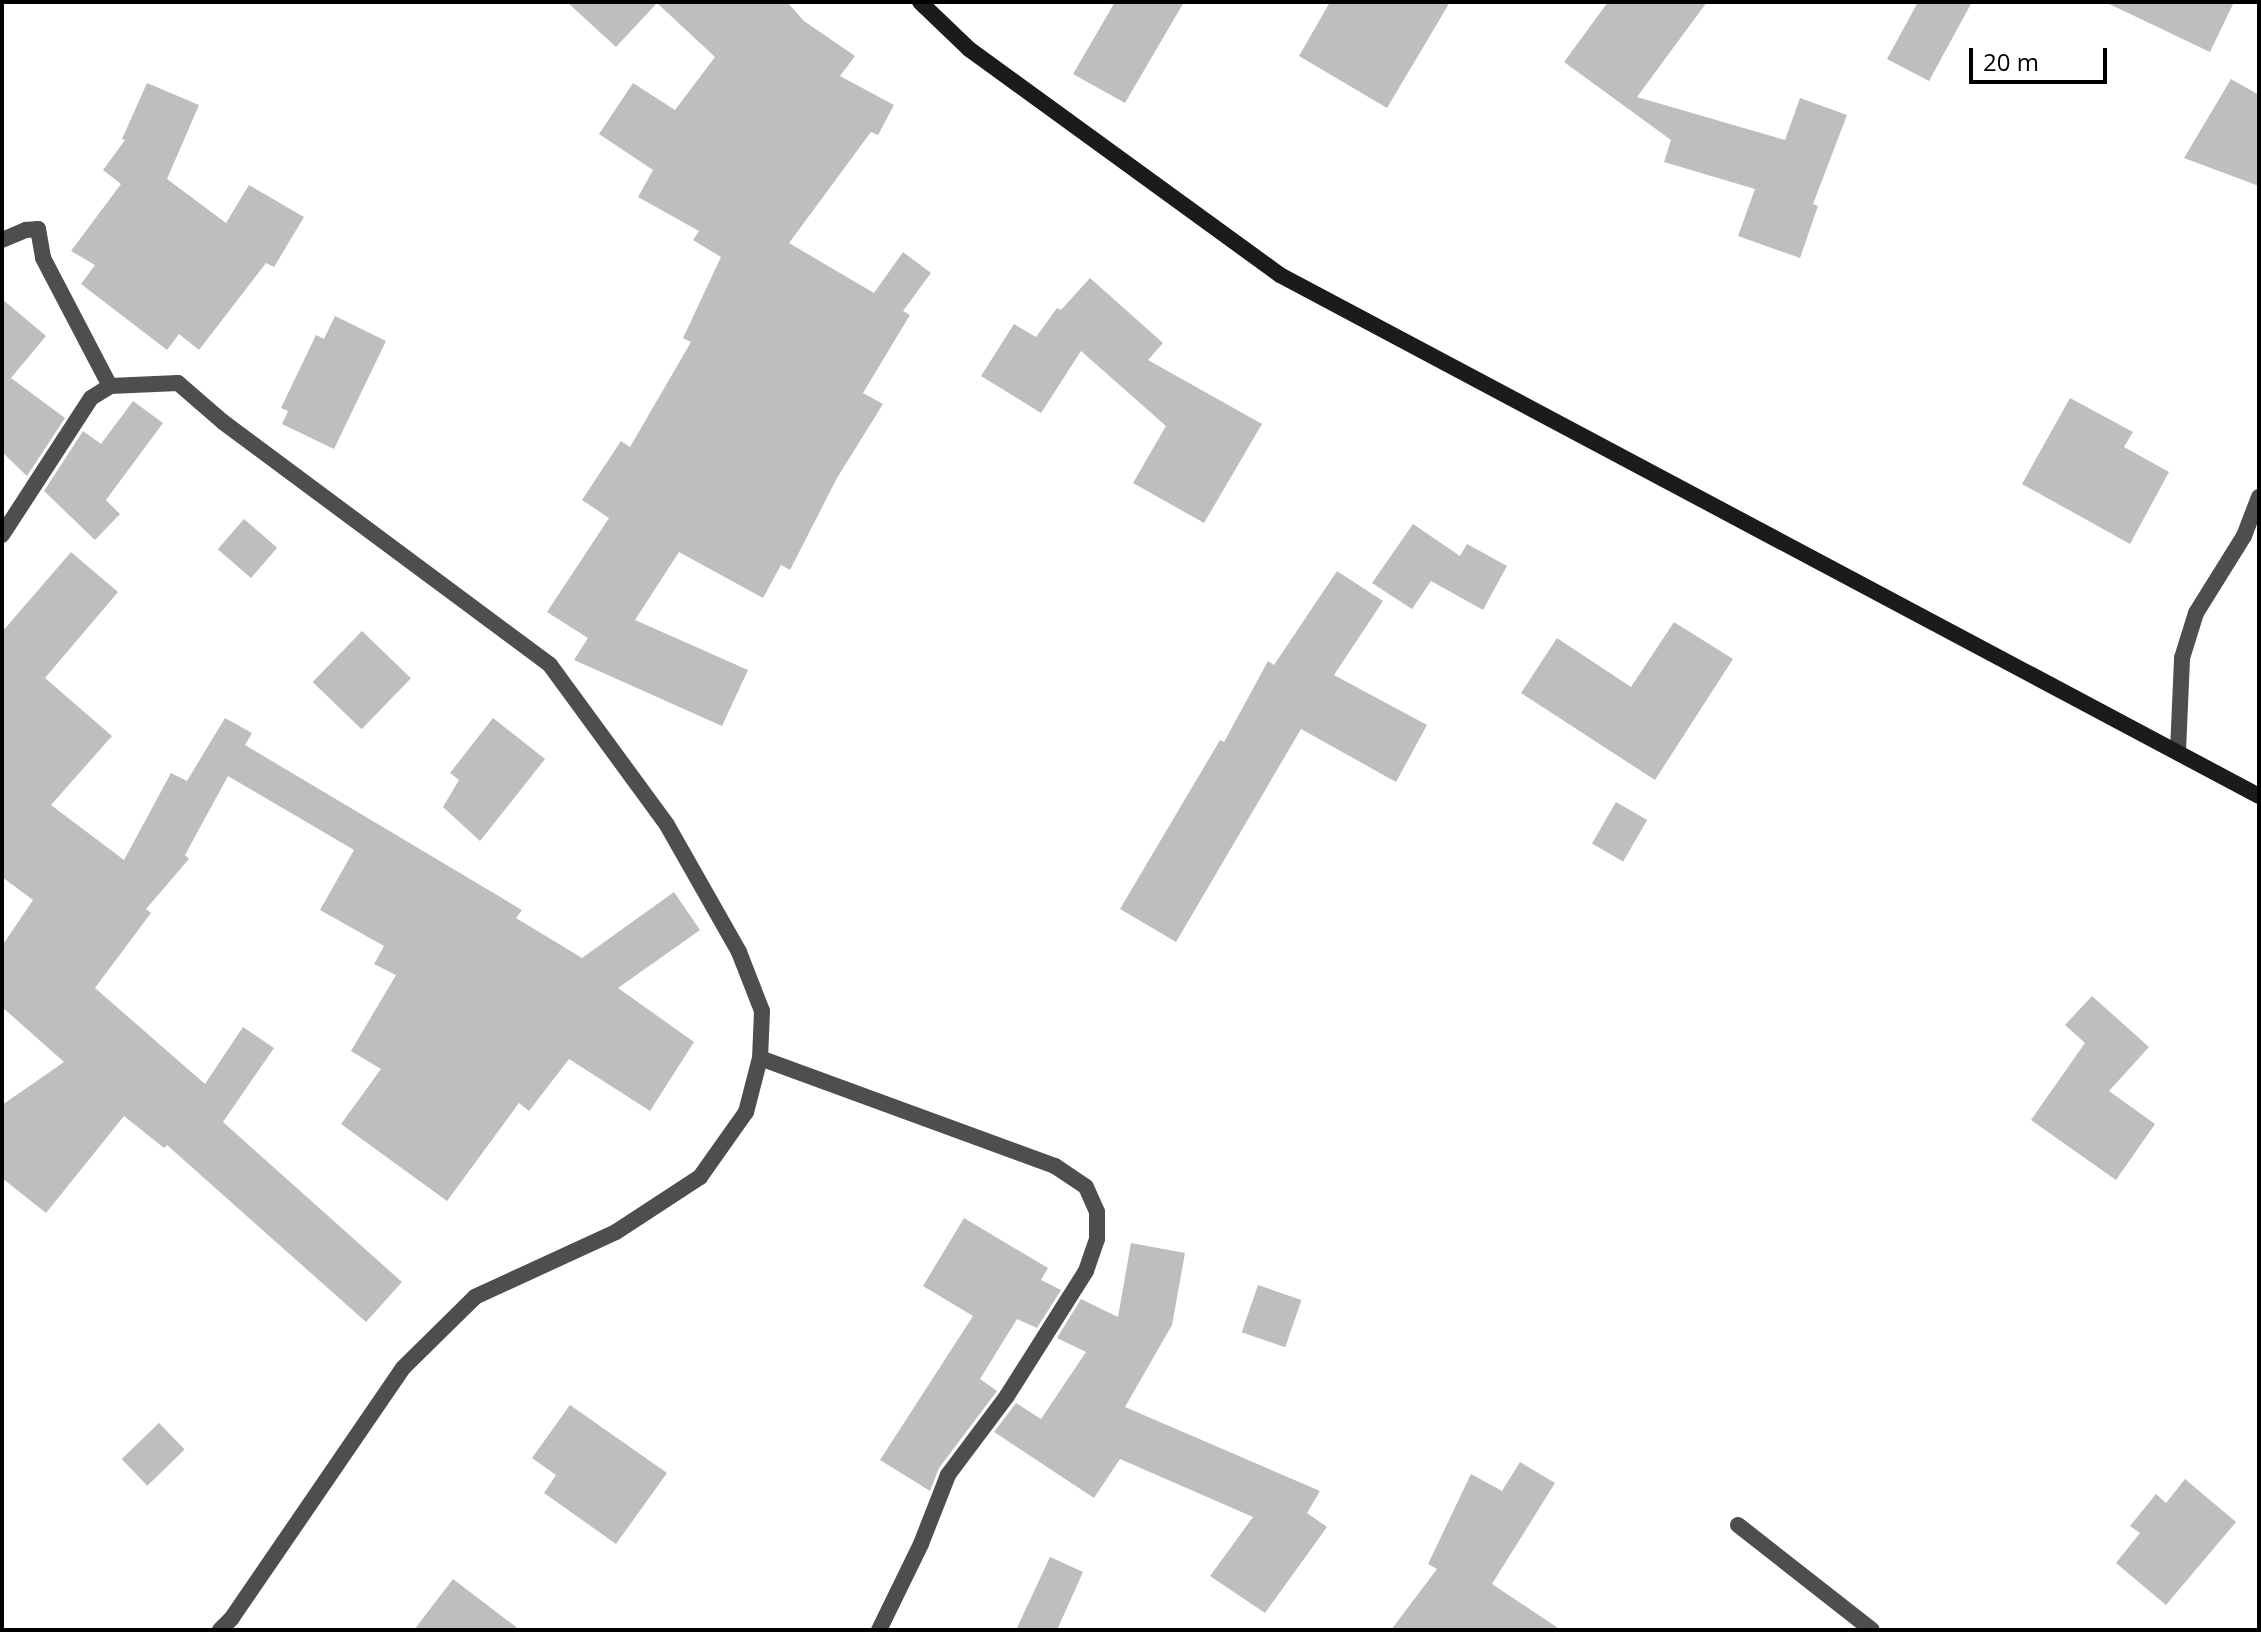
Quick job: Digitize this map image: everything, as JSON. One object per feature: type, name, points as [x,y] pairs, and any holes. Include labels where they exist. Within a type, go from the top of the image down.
[{"type":"street","points":[[920,2],[969,49],[1280,275],[2259,796]]},
{"type":"street","points":[[2,240],[26,230],[38,229],[43,258],[110,386]]},
{"type":"street","points":[[2,535],[91,398],[110,386],[178,383],[223,422],[550,665],[667,825],[739,952],[762,1011],[760,1058],[746,1112],[700,1177],[616,1232],[475,1297],[403,1368],[232,1618],[220,1630]]},
{"type":"street","points":[[2178,751],[2182,658],[2196,613],[2244,536],[2259,497]]},
{"type":"street","points":[[760,1058],[1055,1166],[1086,1187],[1097,1212],[1097,1239],[1086,1271],[1007,1396],[948,1475],[921,1544],[879,1630]]},
{"type":"street","points":[[1738,1525],[1872,1630]]},
{"type":"building","points":[[567,2],[787,2],[804,21],[855,56],[840,76],[894,105],[878,135],[871,132],[789,243],[874,293],[903,252],[931,273],[903,311],[910,315],[863,393],[883,404],[837,478],[790,570],[781,565],[763,598],[679,552],[635,620],[748,670],[722,726],[574,660],[588,638],[547,612],[609,518],[582,500],[621,441],[630,447],[691,342],[683,338],[721,257],[693,240],[699,231],[638,197],[653,170],[599,134],[633,83],[675,110],[715,57],[657,3],[616,47]]},
{"type":"building","points":[[1115,2],[1184,2],[1125,103],[1073,74]]},
{"type":"building","points":[[1330,2],[1450,2],[1387,108],[1299,56]]},
{"type":"building","points":[[1608,2],[1707,2],[1637,97],[1785,140],[1800,98],[1847,115],[1813,204],[1818,206],[1800,258],[1738,236],[1755,189],[1664,162],[1671,140],[1564,62]]},
{"type":"building","points":[[1918,2],[1972,2],[1929,81],[1887,59]]},
{"type":"building","points":[[2105,2],[2234,2],[2210,52]]},
{"type":"building","points":[[2231,79],[2259,95],[2259,186],[2184,158]]},
{"type":"building","points":[[147,83],[199,105],[167,179],[226,223],[249,185],[304,217],[274,267],[266,263],[199,350],[179,334],[167,350],[81,284],[95,265],[71,251],[121,184],[103,170],[125,140],[122,139]]},
{"type":"building","points":[[1090,278],[1163,343],[1148,360],[1262,424],[1204,523],[1133,483],[1166,426],[1081,351],[1041,413],[981,376],[1014,324],[1036,337],[1057,308],[1061,310]]},
{"type":"building","points":[[2,299],[46,336],[11,378],[65,418],[27,476],[2,452]]},
{"type":"building","points":[[335,316],[386,341],[334,449],[282,424],[288,411],[281,408],[316,335],[324,339]]},
{"type":"building","points":[[2070,398],[2133,432],[2124,447],[2169,472],[2130,544],[2022,484]]},
{"type":"building","points":[[133,401],[163,423],[106,500],[120,514],[95,540],[44,491],[83,431],[101,444]]},
{"type":"building","points":[[244,519],[277,548],[251,578],[218,549]]},
{"type":"building","points":[[1413,524],[1460,556],[1467,544],[1507,566],[1483,610],[1431,581],[1412,609],[1372,583]]},
{"type":"building","points":[[71,552],[118,592],[45,678],[112,736],[51,805],[124,860],[171,773],[187,781],[225,718],[252,733],[245,745],[522,910],[516,918],[582,958],[674,892],[700,930],[618,988],[694,1042],[650,1111],[569,1059],[529,1111],[519,1103],[447,1201],[341,1124],[381,1069],[351,1051],[396,975],[374,964],[384,946],[320,910],[354,850],[228,776],[185,855],[189,859],[146,909],[151,913],[95,988],[205,1084],[243,1027],[274,1048],[223,1122],[402,1282],[366,1322],[167,1145],[164,1148],[124,1116],[46,1213],[2,1178],[2,1105],[64,1062],[2,1007],[2,946],[33,900],[2,877],[2,632]]},
{"type":"building","points":[[1337,571],[1383,601],[1334,675],[1427,725],[1396,782],[1301,729],[1176,942],[1120,909],[1220,740],[1224,742],[1268,661],[1274,665]]},
{"type":"building","points":[[1674,622],[1733,659],[1655,780],[1521,693],[1557,638],[1631,687]]},
{"type":"building","points":[[362,631],[411,678],[362,729],[313,682]]},
{"type":"building","points":[[493,718],[545,759],[480,841],[443,807],[459,780],[450,773]]},
{"type":"building","points":[[1616,802],[1647,820],[1623,862],[1592,844]]},
{"type":"building","points":[[2092,996],[2149,1047],[2109,1091],[2155,1124],[2116,1180],[2031,1120],[2085,1043],[2065,1025]]},
{"type":"building","points":[[964,1218],[1048,1268],[1041,1280],[1061,1290],[1037,1328],[1017,1319],[980,1379],[997,1391],[939,1468],[930,1491],[880,1460],[973,1316],[923,1286]]},
{"type":"building","points":[[1131,1243],[1185,1253],[1172,1325],[1125,1407],[1320,1491],[1307,1513],[1327,1527],[1265,1613],[1210,1576],[1253,1517],[1120,1459],[1094,1498],[994,1432],[1016,1403],[1041,1419],[1086,1352],[1057,1338],[1081,1299],[1118,1317]]},
{"type":"building","points":[[1258,1285],[1301,1300],[1285,1347],[1242,1332]]},
{"type":"building","points":[[570,1405],[667,1473],[616,1544],[544,1493],[556,1475],[532,1458]]},
{"type":"building","points":[[159,1423],[185,1450],[147,1486],[122,1459]]},
{"type":"building","points":[[1520,1462],[1555,1483],[1492,1584],[1561,1630],[1391,1630],[1437,1569],[1428,1564],[1471,1474],[1502,1491]]},
{"type":"building","points":[[2185,1479],[2236,1522],[2166,1605],[2116,1563],[2140,1533],[2130,1526],[2156,1494],[2166,1503]]},
{"type":"building","points":[[1050,1557],[1083,1572],[1057,1630],[1016,1630]]},
{"type":"building","points":[[453,1579],[520,1630],[414,1630]]}]
